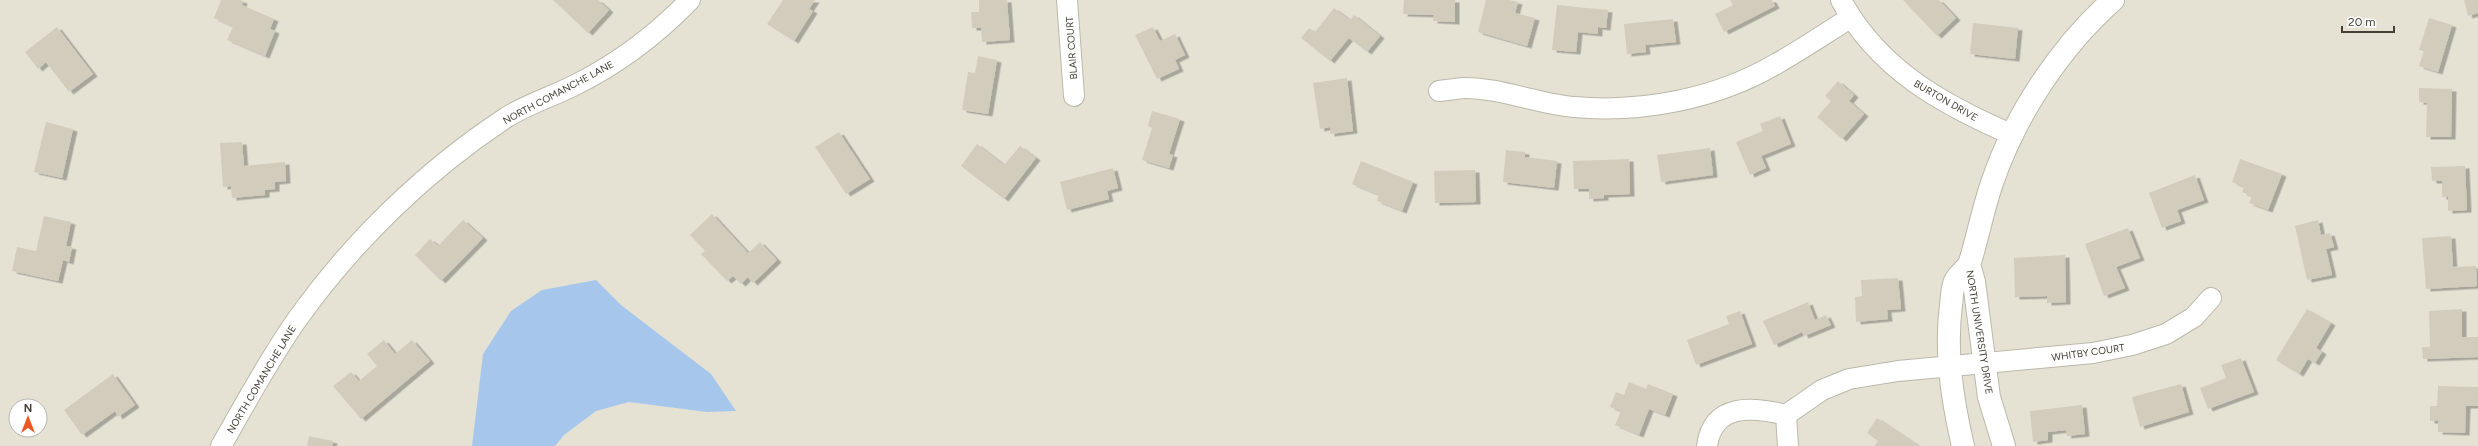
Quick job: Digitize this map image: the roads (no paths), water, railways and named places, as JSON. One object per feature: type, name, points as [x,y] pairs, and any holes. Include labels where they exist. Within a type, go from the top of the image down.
[{"type":"street","name":"NORTH COMANCHE LANE","points":[[221,446],[256,384],[297,320],[346,258],[401,202],[446,163],[508,117],[574,86],[633,51],[660,31],[689,0]]},
{"type":"street","name":"BLAIR COURT","points":[[1067,0],[1074,96]]},
{"type":"street","name":"BURTON DRIVE","points":[[1841,0],[1850,18],[1877,52],[1902,74],[1928,92],[2013,135]]},
{"type":"street","name":"NORTH UNIVERSITY DRIVE","points":[[1962,446],[1955,412],[1948,332],[1954,283],[1969,264],[1992,183],[2013,135],[2047,76],[2083,31],[2113,0]]},
{"type":"street","points":[[1439,91],[1464,88],[1488,91],[1546,104],[1575,107],[1621,108],[1674,102],[1729,86],[1754,75],[1850,18]]},
{"type":"street","name":"NORTH UNIVERSITY DRIVE","points":[[1969,264],[1974,282],[1983,363],[1989,396],[2004,446]]},
{"type":"street","name":"WHITBY COURT","points":[[1786,414],[1822,390],[1849,379],[1898,371],[2093,353],[2132,345],[2166,334],[2194,317],[2212,298]]},
{"type":"street","points":[[1707,446],[1711,431],[1718,420],[1729,412],[1747,408],[1786,414],[1788,446]]},
{"type":"water","points":[[596,280],[621,305],[711,374],[736,411],[707,412],[629,402],[596,411],[564,435],[555,446],[472,446],[483,354],[511,311],[542,290]]}]
